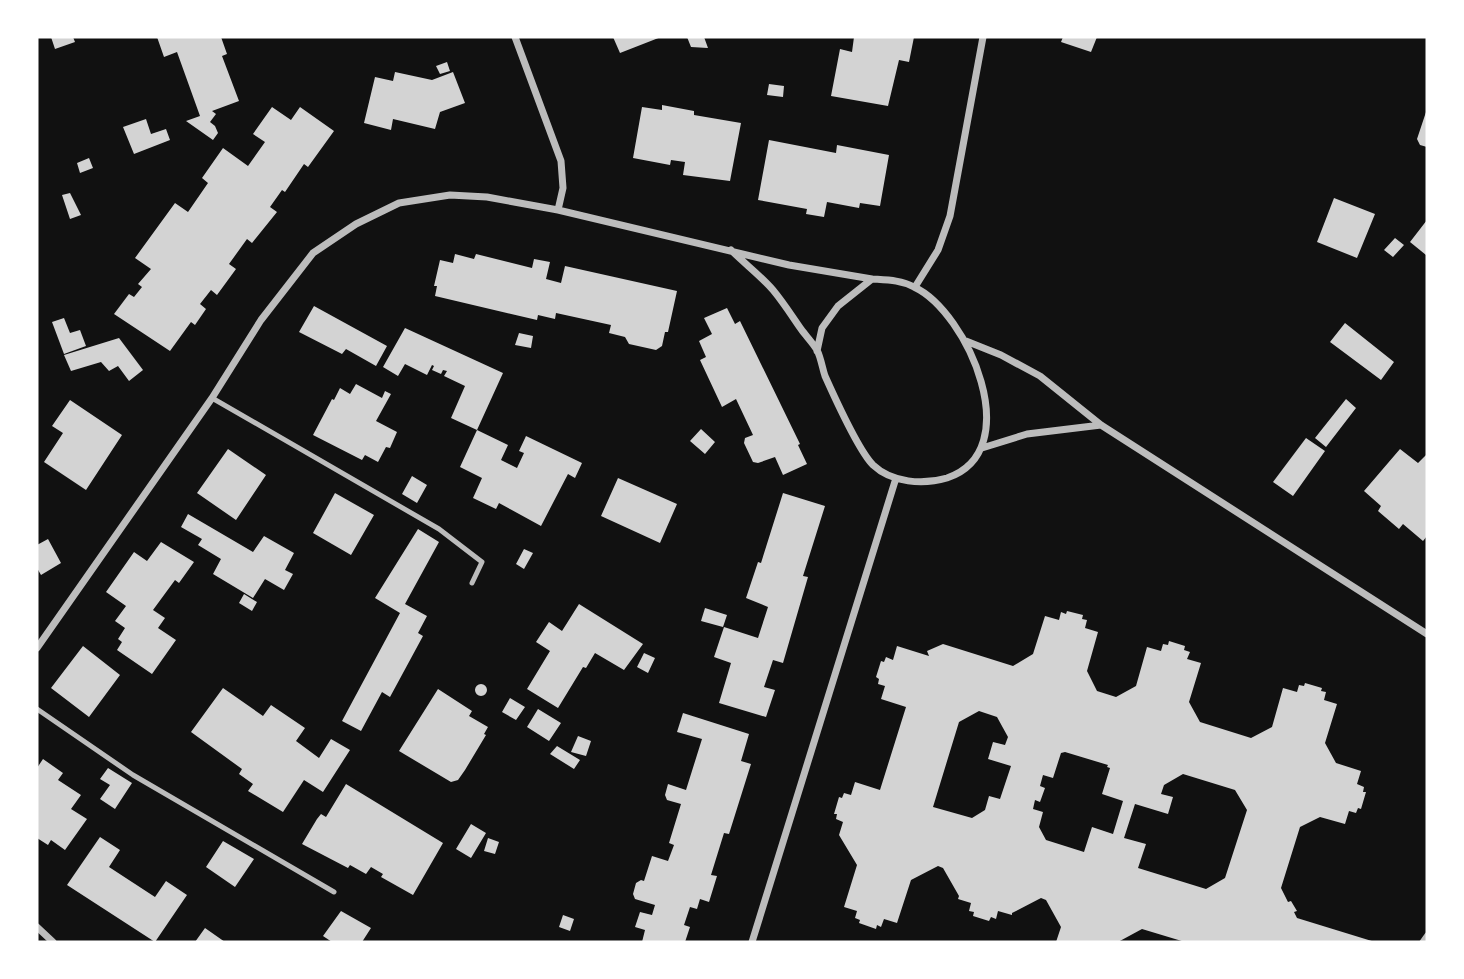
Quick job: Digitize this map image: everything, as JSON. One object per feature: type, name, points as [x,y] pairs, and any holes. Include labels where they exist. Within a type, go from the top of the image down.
[{"type":"street","points":[[515,37],[561,161],[563,188],[558,210]]},
{"type":"street","points":[[915,287],[938,250],[950,216],[984,37]]},
{"type":"street","points":[[37,648],[212,398],[261,320],[313,253],[356,224],[399,203],[450,195],[487,197],[558,210],[730,250],[789,265],[896,281],[915,287],[937,303],[966,341],[985,396],[988,419],[982,448],[969,464],[950,477],[921,483],[896,478],[873,464],[830,387],[817,351],[773,290],[730,250]]},
{"type":"street","points":[[817,351],[822,328],[838,306],[872,279]]},
{"type":"street","points":[[966,341],[1001,355],[1040,376],[1101,425],[1427,634]]},
{"type":"street","points":[[982,448],[1027,434],[1101,425]]},
{"type":"street","points":[[752,942],[896,478]]},
{"type":"street","points":[[37,927],[53,942]]},
{"type":"lane","points":[[212,398],[439,529],[482,562],[472,583]]},
{"type":"lane","points":[[37,709],[133,775],[176,797],[263,852],[334,892]]},
{"type":"lane","points":[[1422,942],[1427,935]]},
{"type":"building","points":[[51,37],[73,37],[75,42],[55,49]]},
{"type":"building","points":[[157,37],[221,37],[227,54],[222,56],[239,101],[212,111],[216,114],[210,122],[218,133],[213,140],[186,121],[200,116],[177,52],[164,57]]},
{"type":"building","points":[[613,37],[661,37],[620,53]]},
{"type":"building","points":[[687,37],[704,37],[708,48],[691,47]]},
{"type":"building","points":[[854,37],[914,37],[909,62],[899,60],[888,106],[831,96],[840,49],[852,52]]},
{"type":"building","points":[[1063,37],[1097,37],[1091,52],[1061,42]]},
{"type":"building","points":[[447,62],[450,71],[440,74],[436,66]]},
{"type":"building","points":[[395,72],[432,80],[453,72],[465,103],[440,112],[435,129],[393,119],[391,130],[364,123],[375,77],[393,81]]},
{"type":"building","points":[[769,84],[784,86],[783,97],[767,95]]},
{"type":"building","points":[[662,105],[694,111],[694,115],[741,123],[730,181],[683,175],[685,162],[671,160],[670,165],[633,158],[642,107],[662,110]]},
{"type":"building","points":[[272,107],[291,120],[300,107],[334,131],[308,167],[304,164],[285,192],[282,190],[270,207],[277,212],[252,243],[247,239],[229,264],[236,269],[217,295],[211,290],[200,304],[206,309],[195,325],[191,322],[170,351],[114,314],[129,294],[134,297],[142,287],[138,284],[151,269],[135,258],[175,203],[188,212],[208,183],[202,178],[223,148],[248,166],[265,142],[253,134]]},
{"type":"building","points":[[1427,109],[1427,147],[1420,145],[1417,139]]},
{"type":"building","points":[[146,119],[151,134],[166,129],[170,140],[134,154],[123,127]]},
{"type":"building","points":[[769,140],[836,153],[837,145],[889,155],[880,206],[860,203],[859,208],[827,202],[824,217],[806,214],[807,209],[758,200]]},
{"type":"building","points":[[89,158],[93,168],[80,173],[77,163]]},
{"type":"building","points":[[70,193],[81,215],[70,219],[62,195]]},
{"type":"building","points":[[1334,198],[1375,214],[1357,258],[1317,242]]},
{"type":"building","points":[[1427,220],[1427,253],[1426,255],[1410,242]]},
{"type":"building","points":[[1395,238],[1404,245],[1393,257],[1384,250]]},
{"type":"building","points":[[455,254],[474,259],[476,254],[532,268],[534,259],[550,262],[546,279],[561,283],[565,266],[677,291],[668,332],[665,332],[662,346],[656,350],[629,344],[625,337],[609,333],[611,325],[556,313],[555,319],[538,315],[537,320],[435,296],[437,286],[434,286],[440,260],[453,263]]},
{"type":"building","points":[[314,306],[387,346],[376,366],[346,349],[342,354],[299,332]]},
{"type":"building","points":[[727,308],[735,324],[740,321],[800,444],[798,445],[807,464],[783,475],[775,457],[753,462],[744,443],[745,438],[753,435],[736,399],[722,407],[700,360],[706,357],[699,341],[712,334],[704,318]]},
{"type":"building","points":[[64,318],[70,333],[80,330],[86,346],[64,354],[52,322]]},
{"type":"building","points":[[1345,323],[1394,362],[1381,380],[1330,342]]},
{"type":"building","points":[[405,328],[503,373],[477,430],[451,418],[465,386],[444,376],[447,371],[443,370],[441,374],[432,370],[432,365],[427,375],[405,364],[398,376],[383,367]]},
{"type":"building","points":[[519,333],[533,336],[531,348],[515,345]]},
{"type":"building","points":[[119,338],[143,370],[129,381],[118,366],[109,371],[101,362],[71,371],[64,355]]},
{"type":"building","points":[[356,384],[382,398],[385,391],[391,394],[376,421],[397,432],[390,448],[386,447],[378,462],[365,455],[362,460],[313,435],[340,388],[350,394]]},
{"type":"building","points":[[1346,399],[1356,408],[1326,447],[1315,438]]},
{"type":"building","points":[[70,400],[122,435],[86,490],[44,462],[63,433],[52,426]]},
{"type":"building","points":[[701,429],[715,442],[705,454],[690,441]]},
{"type":"building","points":[[477,430],[508,445],[501,460],[517,468],[524,453],[519,451],[526,436],[582,463],[575,478],[568,474],[541,526],[499,503],[496,509],[473,498],[482,478],[460,467]]},
{"type":"building","points":[[1306,438],[1325,451],[1293,496],[1273,482]]},
{"type":"building","points":[[228,449],[266,475],[236,520],[197,493]]},
{"type":"building","points":[[1400,449],[1418,463],[1427,454],[1427,536],[1423,541],[1403,524],[1399,529],[1378,511],[1381,506],[1364,491]]},
{"type":"building","points":[[412,476],[427,485],[417,503],[402,494]]},
{"type":"building","points":[[618,478],[677,504],[660,543],[601,516]]},
{"type":"building","points":[[335,493],[374,515],[351,555],[313,533]]},
{"type":"building","points":[[783,493],[825,506],[803,576],[808,577],[783,663],[773,660],[764,687],[775,690],[766,717],[719,703],[731,663],[714,657],[724,627],[758,638],[768,607],[746,598],[758,562],[761,563]]},
{"type":"building","points":[[188,514],[253,552],[264,536],[294,553],[285,570],[293,574],[284,590],[265,579],[253,598],[213,574],[221,559],[198,545],[202,539],[181,527]]},
{"type":"building","points":[[418,529],[439,542],[405,604],[427,616],[418,633],[423,636],[390,697],[382,692],[361,731],[342,721],[400,613],[375,598]]},
{"type":"building","points":[[48,539],[61,563],[41,575],[37,568],[37,545]]},
{"type":"building","points":[[161,542],[194,562],[179,583],[175,580],[153,610],[165,618],[158,628],[176,640],[152,674],[117,650],[122,642],[118,639],[125,628],[115,621],[126,606],[106,592],[134,552],[147,561]]},
{"type":"building","points":[[524,549],[533,553],[524,569],[516,564]]},
{"type":"building","points":[[244,594],[257,602],[252,611],[239,603]]},
{"type":"building","points":[[579,604],[643,644],[624,670],[595,653],[586,668],[583,667],[558,708],[527,689],[550,651],[536,642],[549,622],[562,631]]},
{"type":"building","points":[[705,608],[727,615],[723,627],[701,621]]},
{"type":"building","points":[[1067,611],[1083,615],[1082,619],[1087,620],[1085,628],[1098,632],[1087,671],[1097,691],[1116,697],[1136,686],[1147,647],[1161,651],[1163,644],[1168,645],[1169,641],[1185,646],[1184,650],[1190,652],[1187,659],[1201,663],[1189,702],[1200,722],[1251,738],[1272,727],[1283,688],[1297,692],[1299,685],[1304,686],[1305,683],[1322,688],[1321,691],[1326,692],[1324,700],[1337,704],[1325,743],[1336,763],[1361,771],[1357,784],[1364,787],[1363,792],[1366,792],[1361,809],[1358,808],[1356,813],[1349,811],[1345,824],[1320,817],[1300,827],[1281,888],[1288,902],[1291,901],[1297,911],[1294,912],[1297,918],[1375,942],[1185,942],[1142,929],[1118,942],[1056,942],[1061,927],[1046,900],[1041,898],[1012,915],[998,911],[996,919],[991,917],[989,921],[973,916],[974,912],[969,911],[971,903],[958,899],[959,896],[943,868],[938,866],[911,880],[897,923],[884,919],[881,927],[877,925],[876,929],[859,923],[860,920],[855,918],[857,911],[844,907],[857,865],[839,835],[843,822],[836,819],[837,814],[834,814],[839,797],[842,798],[844,793],[851,795],[855,782],[880,790],[906,707],[881,699],[885,686],[878,684],[879,679],[876,677],[881,661],[884,662],[886,657],[893,660],[897,646],[929,656],[927,651],[943,644],[1013,666],[1033,654],[1045,616],[1059,620],[1061,612],[1066,614]],"holes":[[[979,711],[997,717],[1008,737],[1005,745],[993,742],[988,759],[1011,766],[1000,799],[989,796],[985,810],[972,818],[933,807],[959,722]],[[1061,753],[1108,765],[1110,768],[1102,794],[1123,801],[1113,834],[1092,827],[1084,852],[1046,840],[1039,827],[1043,812],[1033,809],[1035,800],[1040,802],[1045,788],[1040,786],[1043,775],[1053,778]],[[1183,774],[1235,790],[1247,810],[1225,878],[1206,889],[1138,868],[1146,844],[1124,838],[1135,804],[1168,814],[1173,797],[1161,794],[1164,785]]]},
{"type":"building","points":[[83,646],[120,675],[89,717],[51,688]]},
{"type":"building","points":[[644,653],[655,658],[648,673],[637,667]]},
{"type":"building","points":[[476,685],[486,685],[486,695],[476,695]]},
{"type":"building","points":[[223,688],[263,716],[271,705],[305,728],[296,741],[319,758],[331,739],[350,750],[323,792],[304,780],[283,812],[248,791],[253,784],[239,774],[242,769],[191,732]]},
{"type":"building","points":[[438,689],[472,711],[469,716],[488,727],[465,770],[458,780],[451,782],[399,751]]},
{"type":"building","points":[[510,698],[525,707],[516,720],[502,712]]},
{"type":"building","points":[[538,709],[561,723],[549,741],[527,727]]},
{"type":"building","points":[[683,713],[749,734],[741,761],[751,764],[729,834],[724,833],[711,875],[717,876],[709,902],[700,899],[697,909],[690,907],[684,925],[690,927],[685,942],[642,942],[645,930],[635,927],[640,912],[652,915],[655,905],[635,899],[633,894],[636,883],[644,881],[652,856],[668,861],[674,845],[669,843],[681,804],[667,800],[665,795],[668,784],[686,790],[702,739],[677,732]]},
{"type":"building","points":[[578,736],[591,741],[586,756],[571,752]]},
{"type":"building","points":[[557,746],[580,760],[574,769],[550,754]]},
{"type":"building","points":[[43,759],[63,773],[58,780],[81,795],[71,809],[87,819],[65,850],[51,840],[48,845],[37,838],[37,768]]},
{"type":"building","points":[[108,768],[132,783],[115,809],[100,799],[110,785],[100,779]]},
{"type":"building","points":[[346,784],[443,843],[413,895],[381,877],[383,874],[371,867],[366,874],[350,865],[348,868],[302,844],[321,814],[326,817]]},
{"type":"building","points":[[471,824],[486,833],[471,858],[456,849]]},
{"type":"building","points":[[100,837],[120,850],[109,867],[155,897],[166,881],[187,895],[155,942],[67,885]]},
{"type":"building","points":[[488,838],[499,842],[495,854],[484,851]]},
{"type":"building","points":[[223,841],[254,859],[235,887],[206,867]]},
{"type":"building","points":[[341,911],[371,928],[362,942],[332,942],[323,936]]},
{"type":"building","points":[[563,915],[574,919],[570,931],[559,927]]},
{"type":"building","points":[[205,928],[225,942],[195,942]]}]
